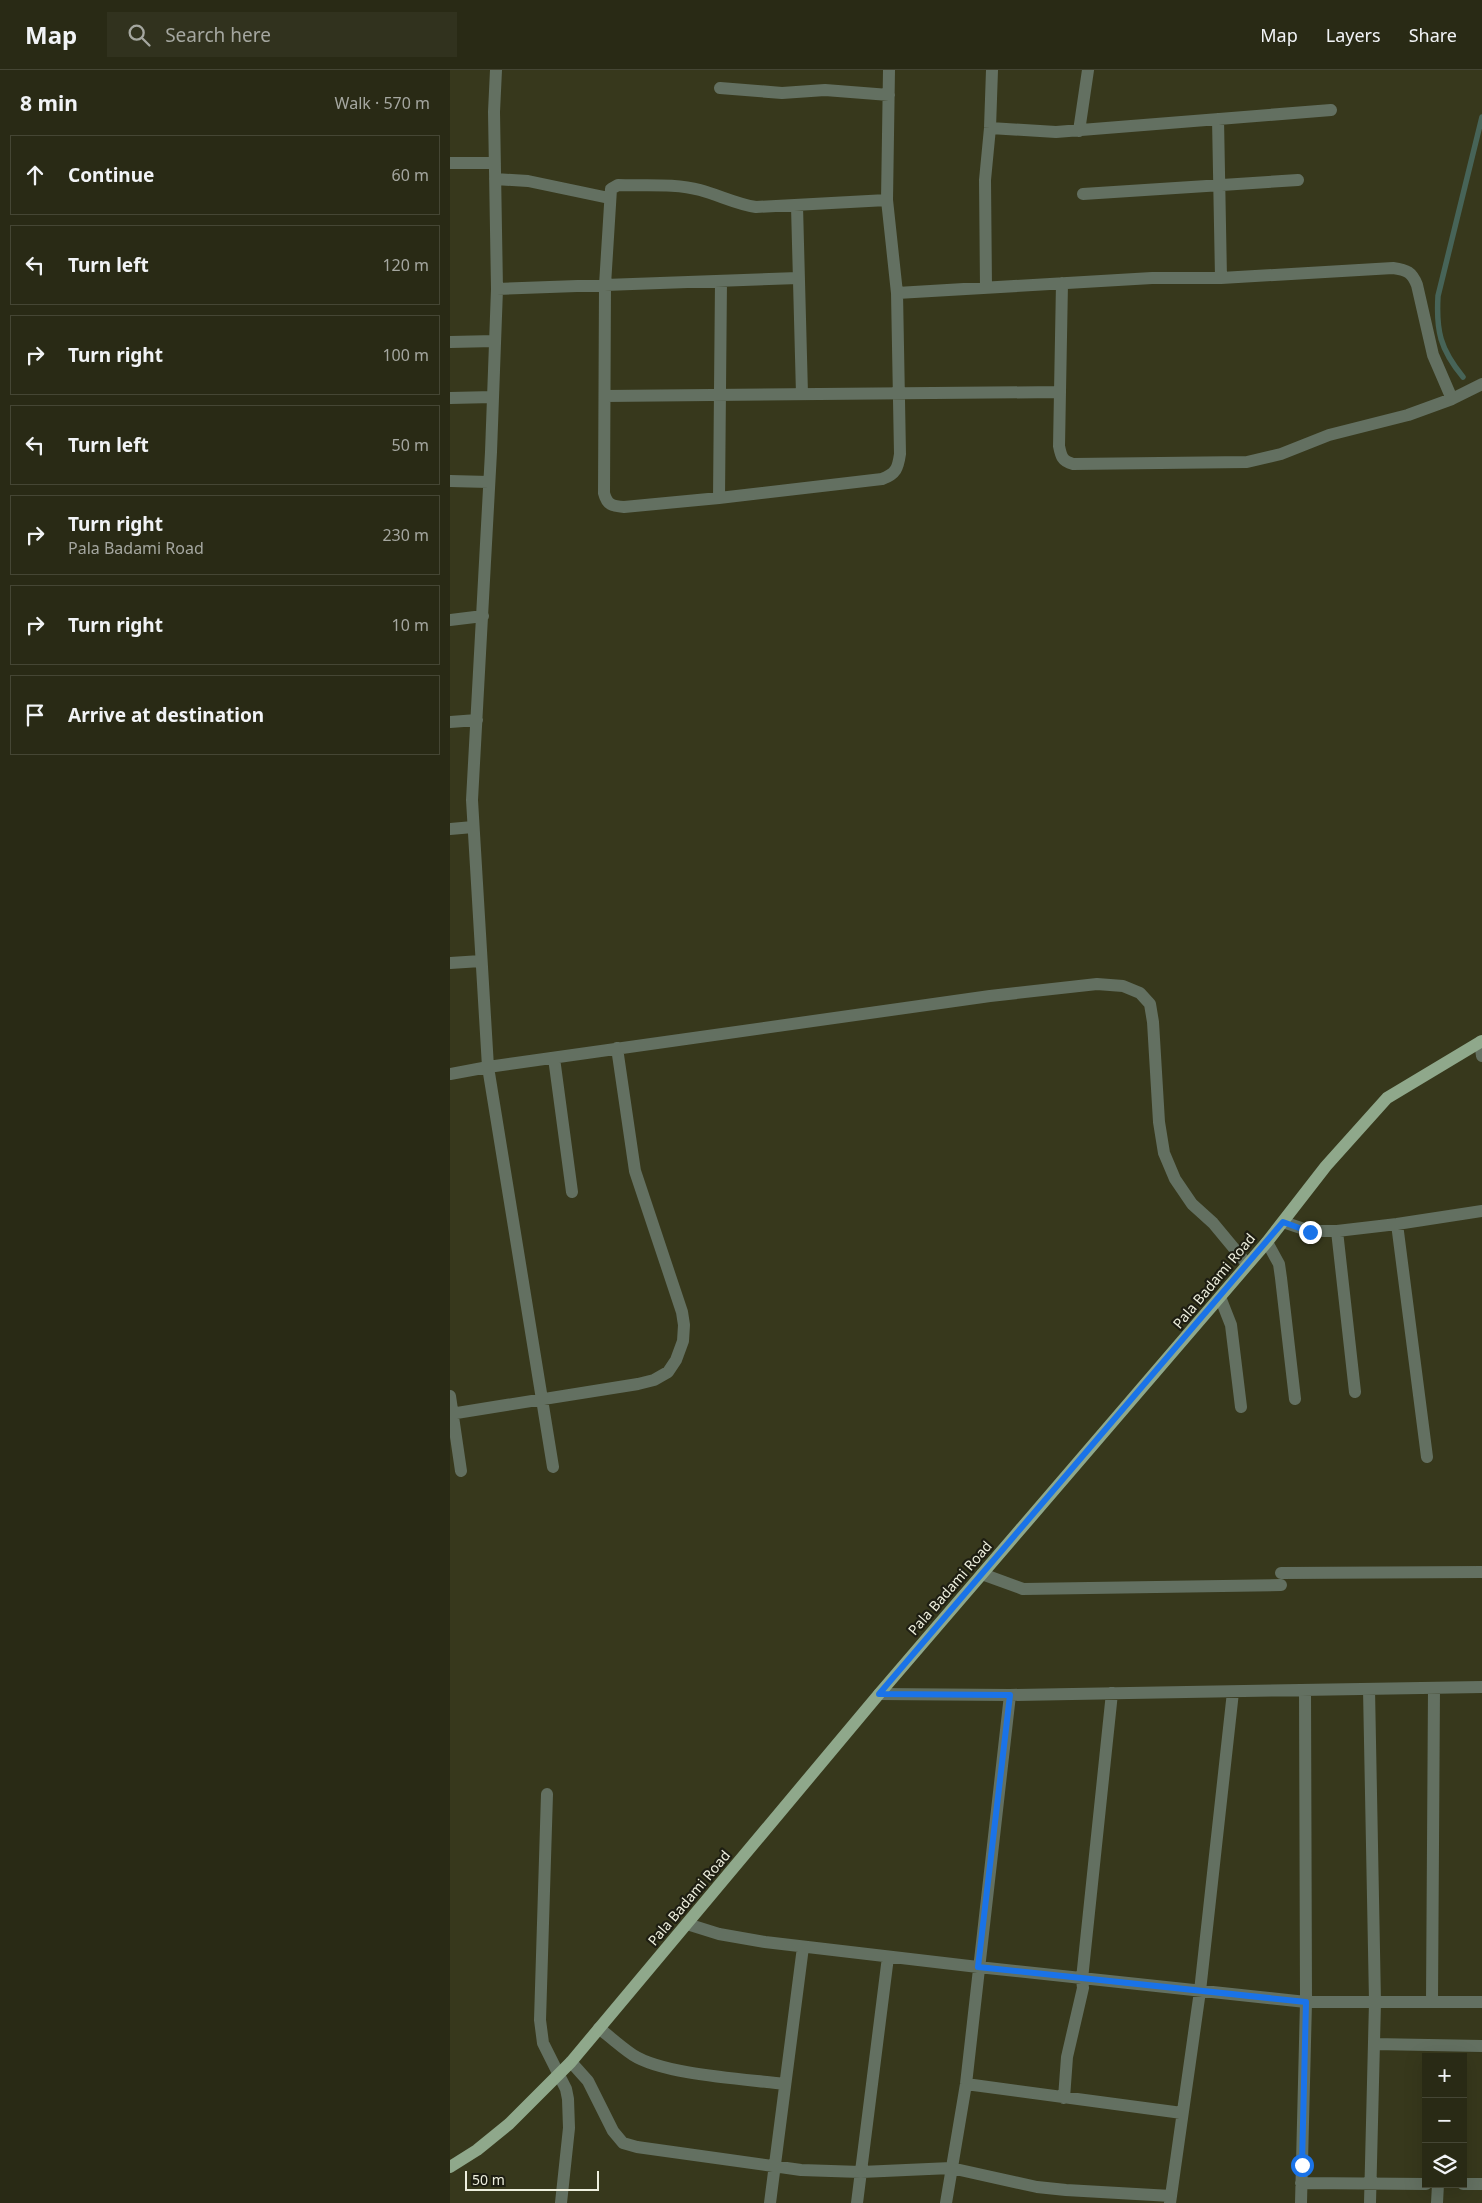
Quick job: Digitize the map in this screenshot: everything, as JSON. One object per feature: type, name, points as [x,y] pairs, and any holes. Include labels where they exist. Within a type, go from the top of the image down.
[{"type":"main road","name":"Pala Badami Road","points":[[450,2167],[477,2150],[509,2124],[571,2062],[879,1694],[1267,1242],[1326,1166],[1387,1098],[1481,1042]]},
{"type":"street","points":[[496,70],[497,289],[478,720],[472,800],[473,827],[488,1067],[553,1467]]},
{"type":"street","points":[[887,200],[756,207],[685,187],[618,185],[611,189],[606,285],[604,396],[604,493],[606,502],[613,506],[624,507],[719,498],[882,478],[893,475],[898,467],[900,454],[897,293],[887,200],[890,70]]},
{"type":"street","points":[[986,288],[985,180],[990,128],[992,70]]},
{"type":"street","points":[[1079,130],[1088,70]]},
{"type":"street","points":[[720,88],[782,92],[825,90],[889,95]]},
{"type":"street","points":[[990,128],[1056,132],[1331,110]]},
{"type":"street","points":[[1218,119],[1221,278]]},
{"type":"street","points":[[450,163],[495,164]]},
{"type":"street","points":[[495,179],[528,181],[610,198]]},
{"type":"street","points":[[1082,194],[1220,187],[1298,180]]},
{"type":"street","points":[[797,206],[802,394]]},
{"type":"street","points":[[897,293],[1152,278],[1221,278],[1393,268],[1406,270],[1413,275],[1417,286],[1433,355],[1452,399]]},
{"type":"street","points":[[497,289],[798,278]]},
{"type":"street","points":[[719,498],[721,281]]},
{"type":"street","points":[[1062,283],[1060,456],[1065,462],[1073,464],[1246,462],[1265,459],[1329,435],[1408,415],[1452,399],[1482,384]]},
{"type":"street","points":[[450,342],[495,341]]},
{"type":"street","points":[[604,396],[1060,392]]},
{"type":"street","points":[[450,398],[493,397]]},
{"type":"street","points":[[450,481],[489,482]]},
{"type":"street","points":[[450,620],[483,616]]},
{"type":"street","points":[[450,722],[478,720]]},
{"type":"street","points":[[450,829],[473,827]]},
{"type":"street","points":[[450,963],[481,961]]},
{"type":"street","points":[[450,1074],[617,1048],[990,996],[1097,984],[1123,986],[1140,993],[1150,1004],[1153,1022],[1159,1122],[1164,1153],[1175,1180],[1192,1204],[1213,1223],[1247,1264]]},
{"type":"street","points":[[1481,1042],[1482,1056]]},
{"type":"street","points":[[452,1414],[654,1380],[668,1372],[676,1360],[683,1341],[682,1312],[635,1171],[617,1048]]},
{"type":"street","points":[[554,1058],[572,1192]]},
{"type":"street","points":[[1283,1222],[1310,1232],[1337,1231],[1482,1211]]},
{"type":"street","points":[[1397,1224],[1427,1457]]},
{"type":"street","points":[[1337,1231],[1355,1392]]},
{"type":"street","points":[[1267,1242],[1279,1264],[1282,1278],[1296,1399]]},
{"type":"street","points":[[1220,1297],[1231,1325],[1241,1407]]},
{"type":"street","points":[[450,1396],[461,1471]]},
{"type":"street","points":[[982,1574],[1024,1589],[1482,1572]]},
{"type":"street","points":[[879,1694],[1010,1695],[1482,1687]]},
{"type":"street","points":[[1432,2002],[1434,1688]]},
{"type":"street","points":[[1370,1689],[1375,2002],[1370,2203]]},
{"type":"street","points":[[1301,2203],[1306,2002],[1305,1690]]},
{"type":"street","points":[[571,2062],[588,2082],[613,2131],[623,2143],[637,2147],[775,2167],[825,2172],[951,2168],[1028,2185],[1171,2199],[1200,1990],[1233,1692]]},
{"type":"street","points":[[1064,2098],[1067,2057],[1082,1988],[1112,1693]]},
{"type":"street","points":[[946,2203],[966,2084],[1010,1695]]},
{"type":"street","points":[[547,1794],[540,2020],[543,2043],[566,2089],[569,2112],[562,2203]]},
{"type":"street","points":[[687,1924],[737,1938],[803,1947],[1306,2002],[1482,2002]]},
{"type":"street","points":[[770,2203],[803,1947]]},
{"type":"street","points":[[857,2203],[888,1957]]},
{"type":"street","points":[[599,2028],[633,2055],[650,2063],[700,2073],[785,2084]]},
{"type":"street","points":[[1374,2044],[1441,2051],[1482,2046]]},
{"type":"street","points":[[966,2084],[1182,2113]]},
{"type":"street","points":[[1301,2183],[1422,2184]]},
{"type":"street","points":[[1467,2184],[1482,2184]]},
{"type":"street","points":[[1437,2203],[1438,2188]]},
{"type":"waterway","points":[[1463,377],[1449,357],[1441,339],[1438,319],[1438,296],[1482,117]]},
{"type":"route","points":[[1302,2165],[1306,2002],[978,1967],[1010,1695],[879,1694],[1283,1222],[1310,1232]]}]
